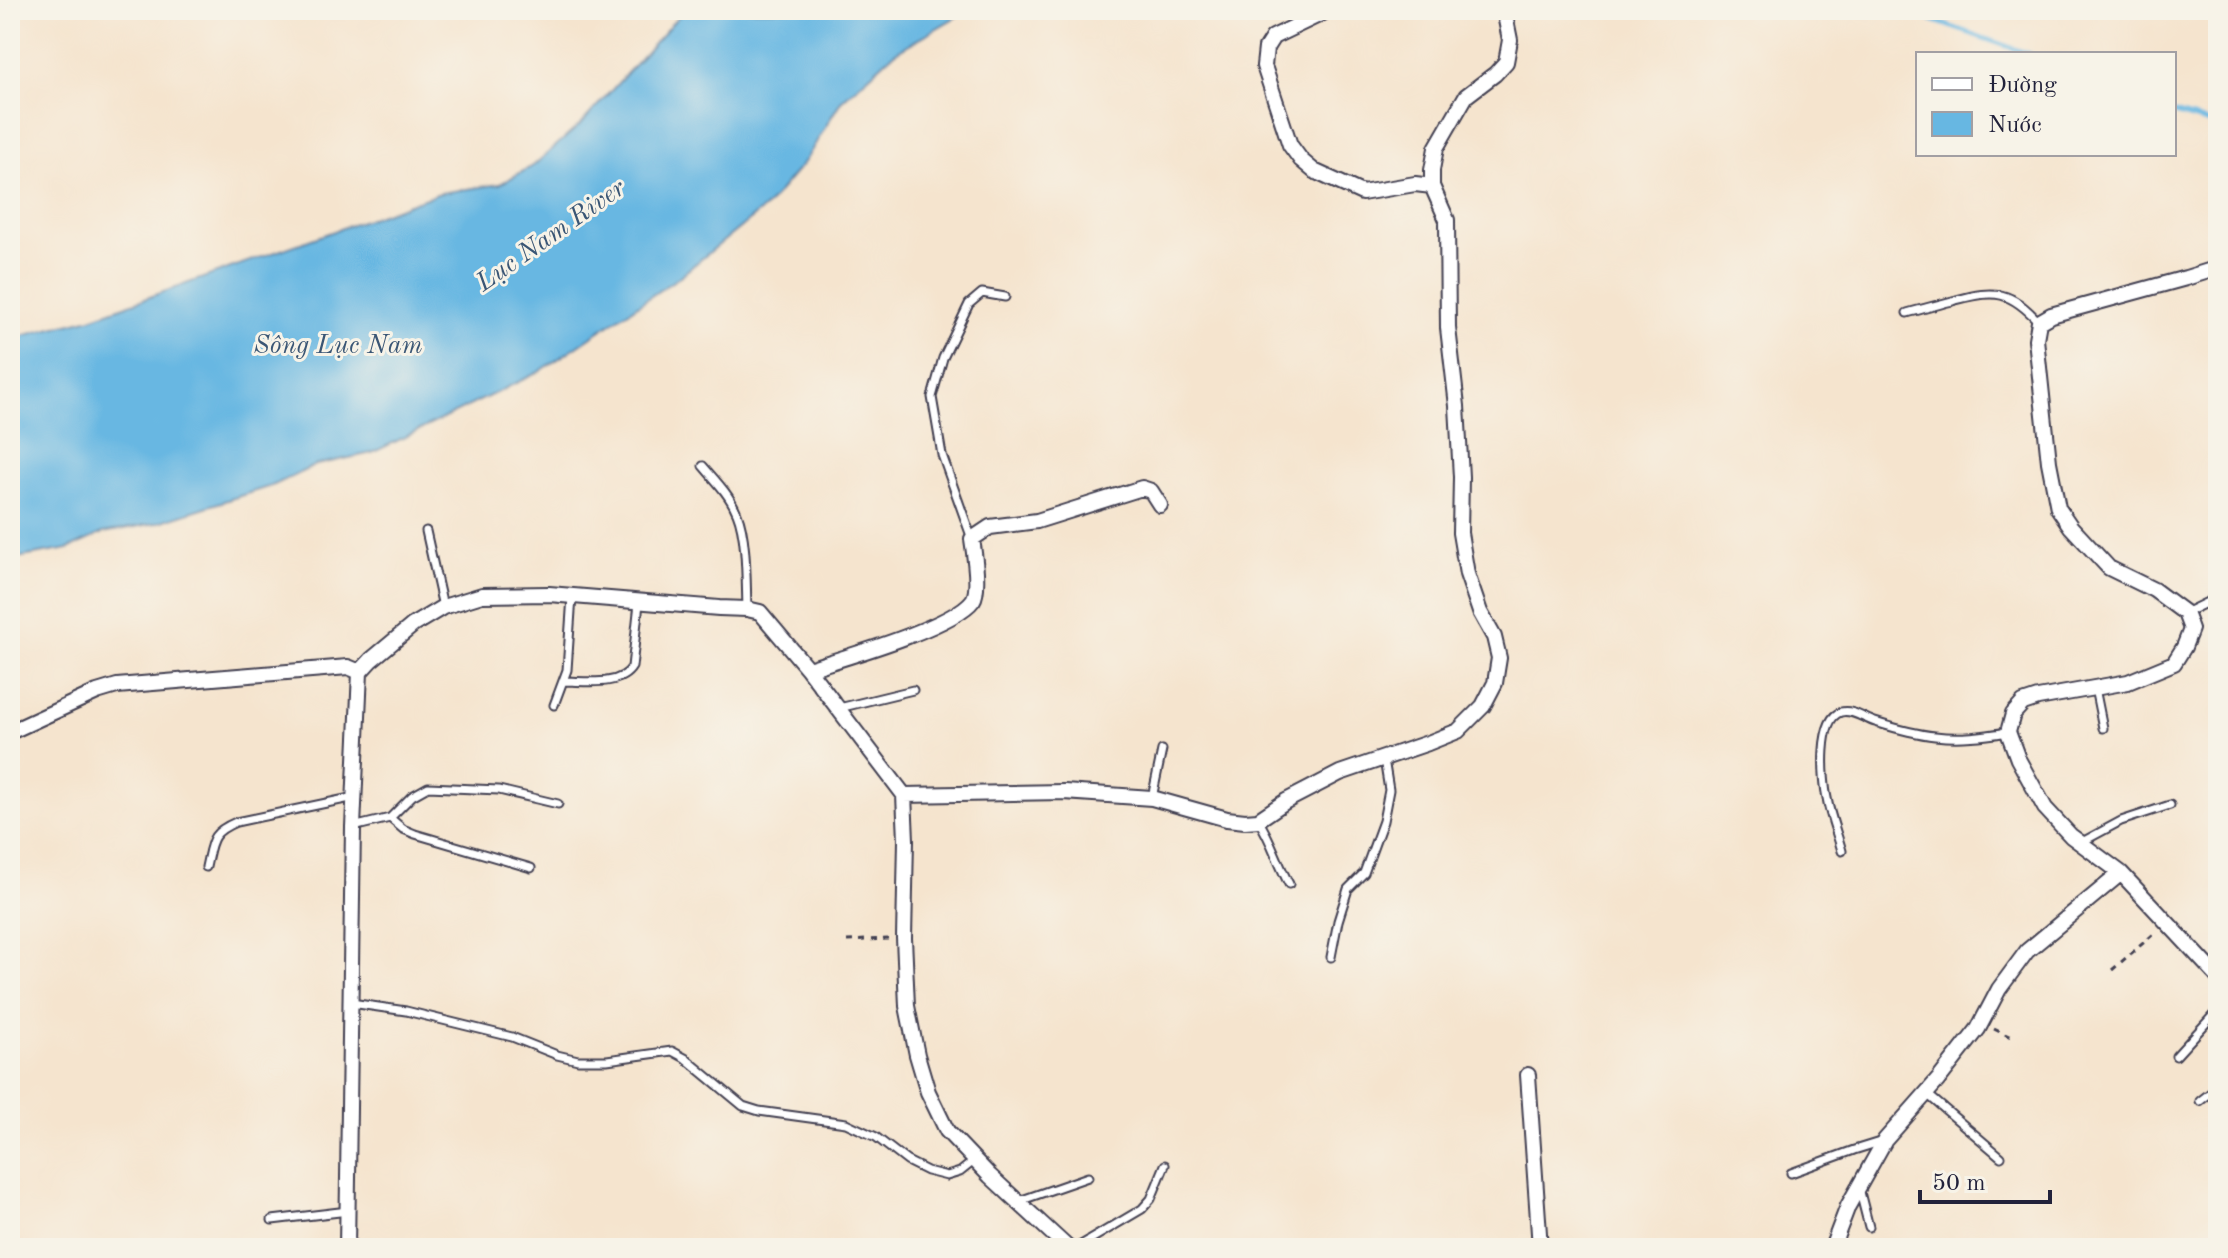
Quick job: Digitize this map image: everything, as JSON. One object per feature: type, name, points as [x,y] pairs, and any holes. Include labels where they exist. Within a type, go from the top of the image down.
[{"type":"street","points":[[904,795],[1064,792],[1152,798],[1227,819],[1258,820],[1286,801],[1340,773],[1458,731],[1483,706],[1495,683],[1499,658],[1494,637],[1480,612],[1467,574],[1460,533],[1457,406],[1448,328],[1447,220],[1432,186],[1436,148],[1466,96],[1506,62],[1510,40],[1504,10]]},
{"type":"street","points":[[1323,13],[1273,37],[1266,48],[1264,66],[1290,145],[1314,171],[1362,193],[1415,184],[1432,186]]},
{"type":"street","points":[[2218,268],[2051,315],[2039,322],[2037,353],[2049,462],[2058,508],[2071,527],[2109,568],[2154,590],[2185,613],[2191,629],[2174,663],[2128,682],[2023,703],[2013,714],[2008,732],[2018,759],[2045,808],[2080,844],[2121,873],[2218,977]]},
{"type":"street","points":[[808,669],[921,630],[966,606],[974,598],[976,587],[972,539],[990,527],[1037,521],[1142,488],[1151,491],[1160,505]]},
{"type":"street","points":[[347,1248],[353,827],[360,672],[413,625],[443,607],[482,595],[549,594],[760,612],[808,669],[904,795],[907,1006],[928,1092],[947,1131],[1068,1248]]},
{"type":"street","points":[[10,732],[117,686],[348,667],[360,672]]},
{"type":"street","points":[[1832,1248],[1848,1206],[1885,1140],[1978,1029],[1999,989],[2027,951],[2121,873]]},
{"type":"street","points":[[1528,1075],[1540,1248]]},
{"type":"lane","points":[[1907,313],[1983,292],[2003,295],[2024,306],[2039,322]]},
{"type":"lane","points":[[972,539],[942,455],[932,397],[943,358],[969,304],[982,293],[1005,297]]},
{"type":"lane","points":[[703,466],[729,497],[738,515],[747,609]]},
{"type":"lane","points":[[426,531],[443,607]]},
{"type":"lane","points":[[554,705],[567,670],[572,596]]},
{"type":"lane","points":[[2185,613],[2218,597]]},
{"type":"lane","points":[[564,681],[619,679],[627,675],[632,667],[639,602]]},
{"type":"lane","points":[[2095,688],[2103,728]]},
{"type":"lane","points":[[837,709],[913,690]]},
{"type":"lane","points":[[1842,851],[1826,796],[1823,747],[1829,721],[1837,713],[1845,711],[1871,721],[1934,736],[1971,738],[2008,732]]},
{"type":"lane","points":[[1152,798],[1162,750]]},
{"type":"lane","points":[[1331,957],[1348,889],[1364,873],[1383,821],[1389,790],[1383,757]]},
{"type":"lane","points":[[353,827],[390,818],[412,796],[428,787],[499,790],[558,804]]},
{"type":"lane","points":[[206,867],[212,838],[220,829],[236,822],[355,797]]},
{"type":"lane","points":[[2080,844],[2121,821],[2170,805]]},
{"type":"lane","points":[[390,818],[415,834],[531,868]]},
{"type":"lane","points":[[1258,820],[1271,840],[1289,884]]},
{"type":"lane","points":[[351,1003],[406,1011],[512,1037],[578,1060],[607,1060],[672,1051],[685,1058],[743,1106],[846,1123],[876,1137],[907,1161],[947,1176],[960,1172],[975,1160]]},
{"type":"lane","points":[[2176,1056],[2218,1010]]},
{"type":"lane","points":[[2200,1101],[2218,1087]]},
{"type":"lane","points":[[1927,1093],[2001,1157]]},
{"type":"lane","points":[[1791,1173],[1885,1140]]},
{"type":"lane","points":[[1076,1248],[1142,1209],[1151,1199],[1165,1165]]},
{"type":"lane","points":[[1019,1201],[1088,1177]]},
{"type":"lane","points":[[1859,1186],[1869,1227]]},
{"type":"lane","points":[[272,1220],[348,1211]]},
{"type":"path","points":[[2112,970],[2168,922]]},
{"type":"path","points":[[847,941],[904,938]]},
{"type":"water","name":"Sông Lục Nam","points":[[684,10],[968,10],[894,53],[841,101],[805,161],[768,205],[679,277],[539,372],[372,453],[316,465],[274,485],[156,523],[103,533],[68,549],[10,559],[10,339],[91,318],[440,193],[500,184],[533,166],[582,123]]},
{"type":"waterway","points":[[1903,10],[2023,52]]},
{"type":"waterway","points":[[2176,114],[2210,123],[2218,120]]},
{"type":"water label","name":"Lục Nam River","points":[[551,236]]}]
